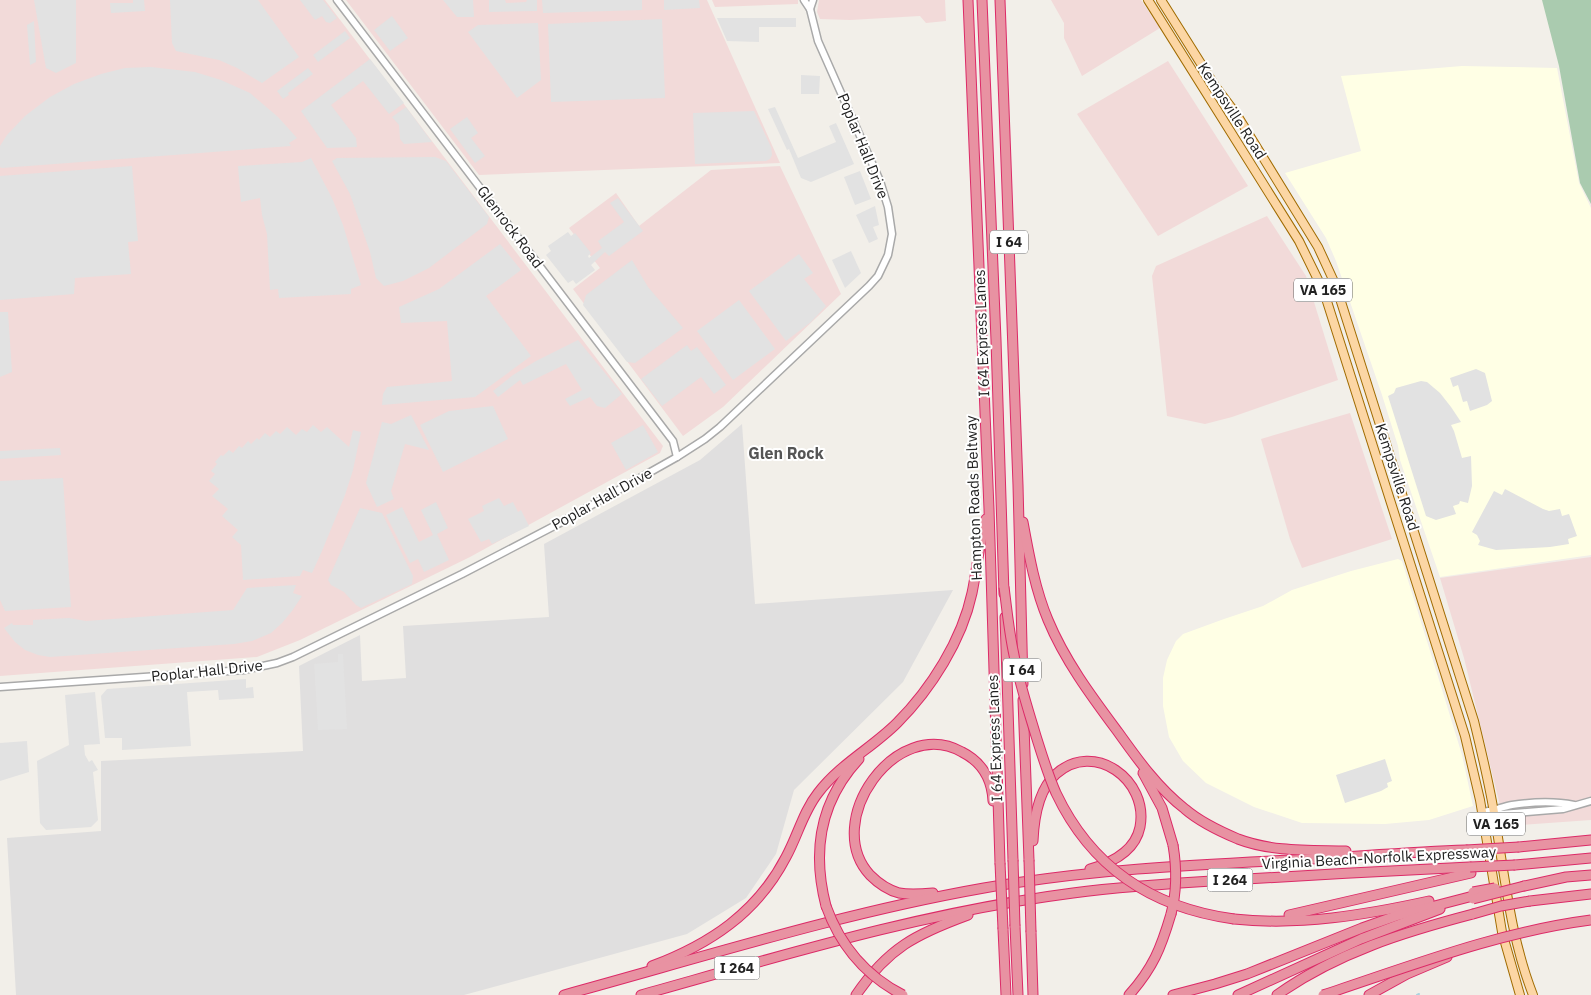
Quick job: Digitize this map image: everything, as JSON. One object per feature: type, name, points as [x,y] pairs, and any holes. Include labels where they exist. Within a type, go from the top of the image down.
[{"type":"highway","name":"Hampton Roads Beltway","points":[[968,0],[989,509],[1006,995]]},
{"type":"highway","name":"I 64 Express Lanes","points":[[982,0],[996,340],[1018,995]]},
{"type":"highway","name":"I 64","points":[[1000,0],[1018,485],[1033,995]]},
{"type":"highway","points":[[1018,485],[1028,552],[1040,599],[1065,655],[1150,775],[1170,797],[1185,810],[1218,830],[1239,839],[1275,848],[1394,853]]},
{"type":"highway","points":[[903,995],[882,982],[857,960],[838,934],[822,891],[819,847],[824,820],[835,793],[843,780],[853,766],[896,724],[921,696],[935,677],[958,632],[972,594],[981,538],[989,509]]},
{"type":"highway","points":[[1004,587],[1010,637],[1020,682],[1052,783],[1075,827],[1091,848],[1109,866],[1138,887],[1188,910],[1249,920],[1338,917],[1473,896]]},
{"type":"highway","points":[[1114,726],[1155,793],[1166,819],[1173,845],[1176,877],[1176,891],[1171,914],[1158,953],[1142,980],[1129,995]]},
{"type":"highway","points":[[614,982],[699,945],[721,932],[742,915],[760,897],[775,877],[795,839],[808,807],[817,794],[851,760],[875,743]]},
{"type":"highway","points":[[983,888],[906,894],[880,884],[861,863],[855,846],[854,832],[861,801],[874,778],[897,756],[916,746],[946,745],[972,758],[987,776],[992,790],[1000,840]]},
{"type":"highway","points":[[1029,858],[1033,845],[1034,824],[1038,808],[1048,783],[1070,766],[1080,763],[1098,763],[1113,768],[1128,780],[1140,800],[1141,820],[1137,838],[1125,852],[1110,862],[1060,876]]},
{"type":"highway","points":[[564,995],[834,921],[908,903],[983,888],[1060,876],[1157,867],[1519,847],[1591,840]]},
{"type":"highway","name":"Virginia Beach-Norfolk Expressway","points":[[641,995],[864,933],[991,906],[1072,893],[1158,884],[1471,870],[1591,858]]},
{"type":"highway","points":[[1249,920],[1296,915],[1471,870]]},
{"type":"highway","points":[[1173,995],[1215,984],[1275,964],[1370,925],[1424,908],[1524,884],[1591,875]]},
{"type":"highway","points":[[1278,995],[1312,972],[1355,951],[1427,927],[1501,906],[1591,894]]},
{"type":"highway","points":[[1238,995],[1361,938],[1473,896]]},
{"type":"highway","points":[[856,995],[868,977],[884,960],[910,940],[942,924],[991,906]]},
{"type":"highway","points":[[1323,995],[1486,942],[1542,928],[1591,920]]},
{"type":"highway","points":[[1369,995],[1407,974],[1486,942]]},
{"type":"main road","name":"Kempsville Road","points":[[1148,0],[1299,241],[1319,279],[1335,324],[1465,736],[1482,812],[1499,920],[1520,995]]},
{"type":"main road","name":"Kempsville Road","points":[[1161,0],[1292,202],[1318,247],[1336,286],[1469,704],[1494,811],[1511,920],[1522,964],[1533,995]]},
{"type":"street","name":"Glenrock Road","points":[[337,0],[673,441],[677,457]]},
{"type":"street","name":"Poplar Hall Drive","points":[[0,687],[244,670],[277,663],[358,625],[542,533],[677,457],[720,427],[869,286],[880,272],[891,245],[891,226],[884,191],[819,43],[813,27],[810,9],[804,0]]},
{"type":"street","points":[[810,9],[814,0]]},
{"type":"street","points":[[1482,812],[1494,811],[1502,814],[1524,813],[1563,809],[1591,801]]},
{"type":"shaded area","points":[[0,0],[325,0],[663,446],[660,453],[470,557],[300,640],[257,657],[0,676]]},
{"type":"shaded area","points":[[34,0],[76,0],[76,63],[56,73],[46,68]]},
{"type":"shaded area","points":[[133,0],[144,0],[145,11],[111,13],[110,3],[133,3]]},
{"type":"shaded area","points":[[170,0],[258,0],[299,57],[262,83],[219,60],[176,51],[172,43]]},
{"type":"shaded area","points":[[300,0],[323,0],[337,18],[330,23],[326,22],[322,16],[315,20]]},
{"type":"shaded area","points":[[346,0],[707,0],[780,163],[479,175]]},
{"type":"shaded area","points":[[443,0],[473,0],[474,17],[457,17]]},
{"type":"shaded area","points":[[489,0],[505,0],[506,3],[537,0],[537,11],[489,12]]},
{"type":"shaded area","points":[[542,0],[642,0],[642,10],[543,13]]},
{"type":"shaded area","points":[[664,0],[699,0],[700,8],[664,10]]},
{"type":"shaded area","points":[[712,0],[798,0],[798,4],[715,7]]},
{"type":"shaded area","points":[[819,0],[945,0],[946,21],[926,23],[920,16],[850,20],[820,19],[817,12]]},
{"type":"shaded area","points":[[1051,0],[1141,0],[1160,28],[1082,76],[1064,38],[1064,23]]},
{"type":"shaded area","points":[[1542,0],[1591,0],[1591,204],[1580,183],[1559,66]]},
{"type":"shaded area","points":[[392,16],[408,38],[390,51],[374,30]]},
{"type":"shaded area","points":[[717,18],[796,18],[796,27],[759,27],[759,42],[727,41]]},
{"type":"shaded area","points":[[662,19],[665,98],[551,102],[548,24]]},
{"type":"shaded area","points":[[34,21],[36,62],[30,65],[27,25]]},
{"type":"shaded area","points":[[538,23],[541,80],[517,98],[468,32],[478,25]]},
{"type":"shaded area","points":[[345,31],[350,38],[318,62],[313,55]]},
{"type":"shaded area","points":[[370,59],[404,103],[389,114],[363,81],[331,105],[356,138],[357,147],[327,148],[301,111]]},
{"type":"shaded area","points":[[1168,61],[1248,186],[1158,236],[1077,114]]},
{"type":"shaded area","points":[[1462,66],[1557,68],[1579,183],[1591,208],[1591,555],[1440,577],[1400,460],[1398,446],[1382,395],[1336,261],[1326,238],[1285,173],[1361,151],[1341,76]]},
{"type":"shaded area","points":[[151,67],[195,72],[221,80],[250,93],[278,117],[297,138],[289,143],[291,146],[0,167],[0,146],[7,135],[25,116],[50,97],[74,84],[101,74],[125,68]]},
{"type":"shaded area","points":[[308,68],[313,74],[283,99],[277,91]]},
{"type":"shaded area","points":[[801,75],[820,76],[819,94],[801,94]]},
{"type":"shaded area","points":[[406,107],[432,142],[404,144],[400,139],[399,125],[392,117]]},
{"type":"shaded area","points":[[775,107],[798,158],[836,142],[829,126],[836,123],[854,164],[811,182],[801,178],[789,149],[787,150],[768,109]]},
{"type":"shaded area","points":[[754,111],[771,147],[772,155],[770,159],[766,161],[695,164],[693,113]]},
{"type":"shaded area","points":[[467,117],[478,133],[471,138],[485,156],[475,163],[450,129]]},
{"type":"shaded area","points":[[435,157],[446,161],[489,217],[487,224],[429,268],[403,281],[384,286],[376,278],[370,252],[350,194],[332,161],[337,158]]},
{"type":"shaded area","points":[[311,158],[332,198],[343,225],[361,285],[351,289],[351,294],[279,298],[278,289],[270,290],[267,234],[260,198],[241,202],[238,166],[302,162]]},
{"type":"shaded area","points":[[132,166],[138,241],[128,242],[131,274],[75,278],[74,294],[0,300],[0,176]]},
{"type":"shaded area","points":[[780,166],[841,294],[723,407],[683,436],[573,289],[600,268],[569,228],[616,193],[639,226],[711,170]]},
{"type":"shaded area","points":[[860,171],[871,199],[855,205],[844,177]]},
{"type":"shaded area","points":[[618,198],[643,231],[609,256],[605,252],[591,265],[595,270],[576,284],[573,280],[568,283],[546,255],[551,251],[548,246],[568,232],[571,236],[575,233],[591,253],[588,256],[589,258],[602,248],[598,241],[624,222],[610,203]]},
{"type":"shaded area","points":[[875,206],[879,225],[873,227],[878,239],[869,243],[856,215]]},
{"type":"shaded area","points":[[1267,216],[1306,276],[1338,380],[1232,417],[1205,424],[1167,416],[1152,276],[1156,266]]},
{"type":"shaded area","points":[[500,244],[521,270],[486,296],[531,356],[475,397],[382,405],[383,394],[387,387],[452,381],[447,321],[401,323],[399,307],[439,289]]},
{"type":"shaded area","points":[[851,251],[861,273],[845,288],[832,260]]},
{"type":"shaded area","points":[[799,254],[813,273],[804,279],[826,306],[811,322],[786,341],[749,291]]},
{"type":"shaded area","points":[[632,260],[648,287],[683,328],[635,363],[627,362],[583,305],[586,295]]},
{"type":"shaded area","points":[[739,300],[775,349],[733,380],[697,331]]},
{"type":"shaded area","points":[[0,312],[8,312],[12,372],[0,377]]},
{"type":"shaded area","points":[[578,340],[622,394],[605,408],[597,406],[590,397],[570,406],[565,399],[582,390],[566,364],[523,385],[520,380],[498,397],[493,391],[513,375],[536,361]]},
{"type":"shaded area","points":[[687,345],[691,351],[697,347],[726,385],[714,394],[701,377],[662,406],[641,379]]},
{"type":"shaded area","points":[[1476,369],[1485,373],[1492,401],[1487,405],[1470,411],[1467,401],[1463,402],[1458,385],[1453,387],[1450,378]]},
{"type":"shaded area","points":[[1421,381],[1427,382],[1440,393],[1461,422],[1451,425],[1462,458],[1471,456],[1472,486],[1468,503],[1460,501],[1459,504],[1453,506],[1456,514],[1436,520],[1426,516],[1388,396],[1394,393],[1396,388]]},
{"type":"shaded area","points":[[493,406],[508,439],[443,472],[420,425],[449,411]]},
{"type":"shaded area","points":[[1350,413],[1392,539],[1302,568],[1290,539],[1261,439]]},
{"type":"shaded area","points":[[411,415],[429,450],[405,444],[391,491],[394,499],[377,507],[366,483],[382,422],[391,424]]},
{"type":"shaded area","points":[[742,424],[755,604],[953,590],[903,682],[794,790],[776,854],[746,898],[687,934],[464,995],[16,995],[7,838],[101,831],[101,761],[303,751],[299,666],[360,635],[362,681],[406,678],[403,626],[549,617],[544,544],[700,460]]},
{"type":"shaded area","points":[[313,425],[321,432],[327,427],[349,447],[353,430],[361,432],[353,470],[345,495],[322,551],[312,573],[303,570],[300,576],[243,580],[241,545],[232,537],[238,530],[222,516],[228,509],[212,496],[219,489],[209,481],[215,474],[211,471],[217,464],[215,462],[229,450],[233,453],[239,446],[242,448],[248,441],[251,444],[257,438],[259,440],[265,433],[270,437],[276,431],[280,434],[287,427],[296,435],[302,429],[307,432]]},
{"type":"shaded area","points":[[643,425],[658,452],[626,470],[611,443]]},
{"type":"shaded area","points":[[60,448],[61,455],[0,459],[0,451]]},
{"type":"shaded area","points":[[63,478],[71,607],[5,611],[0,600],[0,481]]},
{"type":"shaded area","points":[[1505,489],[1543,509],[1549,511],[1560,509],[1562,516],[1569,514],[1577,536],[1568,539],[1569,544],[1550,547],[1496,550],[1478,545],[1480,541],[1477,535],[1472,532],[1494,491],[1502,495]]},
{"type":"shaded area","points":[[499,498],[504,506],[513,502],[518,512],[521,510],[529,526],[492,544],[489,539],[481,542],[468,519],[484,511],[482,506]]},
{"type":"shaded area","points":[[436,502],[448,528],[437,534],[449,560],[424,572],[418,559],[410,563],[386,515],[402,507],[419,542],[433,535],[421,510]]},
{"type":"shaded area","points":[[360,508],[382,513],[413,576],[412,584],[361,608],[344,592],[331,585],[328,580]]},
{"type":"shaded area","points":[[1591,557],[1591,820],[1505,826],[1464,658],[1440,578]]},
{"type":"shaded area","points":[[1398,559],[1402,561],[1462,755],[1473,806],[1429,820],[1385,824],[1302,823],[1254,807],[1206,783],[1183,761],[1169,737],[1163,706],[1163,678],[1167,660],[1176,641],[1183,634],[1263,606],[1292,590],[1351,571]]},
{"type":"shaded area","points":[[296,585],[293,593],[302,596],[282,623],[271,633],[252,641],[234,644],[50,657],[25,650],[15,642],[4,628],[12,623],[13,625],[33,625],[33,620],[69,618],[86,621],[233,610],[247,588]]},
{"type":"shaded area","points":[[338,654],[343,654],[347,729],[318,730],[314,664],[338,662]]},
{"type":"shaded area","points":[[246,679],[246,688],[253,687],[254,698],[219,700],[218,690],[187,692],[191,746],[122,750],[122,738],[105,738],[101,696],[107,689]]},
{"type":"shaded area","points":[[95,692],[100,744],[84,745],[85,755],[89,762],[92,760],[98,770],[93,772],[98,820],[91,827],[46,830],[40,823],[37,761],[69,745],[65,695]]},
{"type":"shaded area","points":[[27,741],[29,772],[0,781],[0,743]]},
{"type":"shaded area","points":[[1385,759],[1392,781],[1387,783],[1388,787],[1345,803],[1336,775]]},
{"type":"district","name":"Glen Rock","points":[[786,453]]}]
